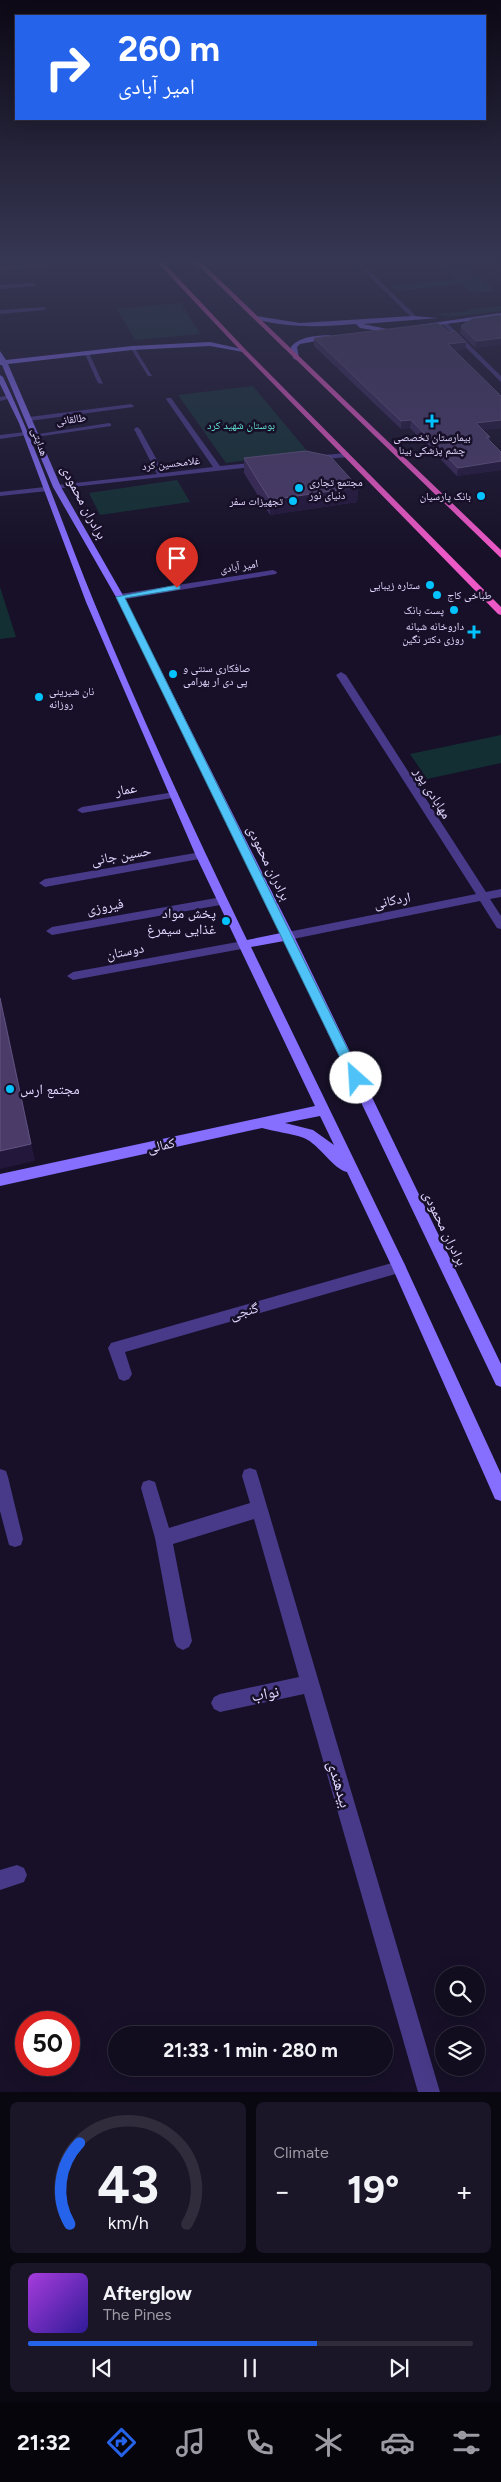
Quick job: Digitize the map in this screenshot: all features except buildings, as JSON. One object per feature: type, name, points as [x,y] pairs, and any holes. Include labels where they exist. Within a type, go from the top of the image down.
[{"type":"highway","points":[[252,360],[501,613]]},
{"type":"highway","points":[[298,360],[501,555]]},
{"type":"main road","points":[[2,363],[30,360]]},
{"type":"main road","name":"برادران محمودی","points":[[2,363],[36,435],[51,488],[90,602],[174,795],[222,901],[399,1267],[501,1493]]},
{"type":"main road","name":"هدایتی","points":[[0,377],[51,488]]},
{"type":"main road","name":"برادران محمودی","points":[[51,488],[120,597],[288,936],[501,1380]]},
{"type":"main road","points":[[243,944],[288,936]]},
{"type":"main road","name":"کمالی","points":[[0,1180],[322,1110]]},
{"type":"main road","points":[[263,1123],[308,1134],[328,1148],[355,1176]]},
{"type":"street","points":[[89,360],[101,383]]},
{"type":"street","points":[[140,360],[150,375]]},
{"type":"street","points":[[481,360],[501,380]]},
{"type":"street","points":[[0,398],[10,397]]},
{"type":"street","points":[[169,399],[218,469]]},
{"type":"street","points":[[29,419],[131,406]]},
{"type":"street","name":"طالقانی","points":[[36,435],[109,425]]},
{"type":"street","points":[[137,428],[161,475]]},
{"type":"street","points":[[0,437],[26,434]]},
{"type":"street","points":[[306,459],[346,455]]},
{"type":"street","name":"غلامحسین کرد","points":[[0,494],[267,464]]},
{"type":"street","name":"امیر آبادی","points":[[120,597],[273,572]]},
{"type":"street","name":"مهابادی پور","points":[[341,675],[501,925]]},
{"type":"street","name":"عمار","points":[[82,810],[174,795]]},
{"type":"street","name":"حسین جانی","points":[[45,883],[201,856]]},
{"type":"street","name":"اردکانی","points":[[288,936],[501,893]]},
{"type":"street","name":"فیروزی","points":[[52,931],[222,901]]},
{"type":"street","name":"دوستان","points":[[73,976],[243,944]]},
{"type":"street","name":"گنجی","points":[[124,1374],[116,1348],[399,1267]]},
{"type":"street","name":"بیدهندی","points":[[250,1476],[429,2092]]},
{"type":"street","points":[[0,1477],[15,1539]]},
{"type":"street","points":[[149,1488],[163,1538],[184,1641]]},
{"type":"street","points":[[163,1538],[259,1509]]},
{"type":"street","name":"نواب","points":[[220,1703],[311,1684]]},
{"type":"green space","name":"بوستان شهید کرد","points":[[253,386],[308,452],[226,463],[178,395]]},
{"type":"green space","points":[[177,480],[190,502],[100,515],[89,493]]},
{"type":"green space","points":[[0,587],[16,637],[0,639]]},
{"type":"green space","points":[[501,735],[501,763],[427,779],[410,754]]},
{"type":"place","name":"بیمارستان تخصصی چشم پزشکی بینا","points":[[432,421]]},
{"type":"place","name":"مجتمع تجاری دنیای نور","points":[[299,488]]},
{"type":"place","name":"بانک پارسیان","points":[[481,496]]},
{"type":"place","name":"تجهیزات سفر","points":[[293,501]]},
{"type":"place","name":"ستاره زیبایی","points":[[430,585]]},
{"type":"place","name":"طباخی کاج","points":[[437,595]]},
{"type":"place","name":"پست بانک","points":[[454,610]]},
{"type":"place","name":"داروخانه شبانه روزی دکتر نگین","points":[[474,632]]},
{"type":"place","name":"صافکاری سنتی و پی دی ار بهرامی","points":[[173,674]]},
{"type":"place","name":"نان شیرینی روزانه","points":[[39,697]]},
{"type":"place","name":"پخش مواد غذایی سیمرغ","points":[[226,921]]},
{"type":"place","name":"مجتمع ارس","points":[[10,1089]]},
{"type":"route","points":[[177,588],[120,597],[288,936],[356,1078]]}]
